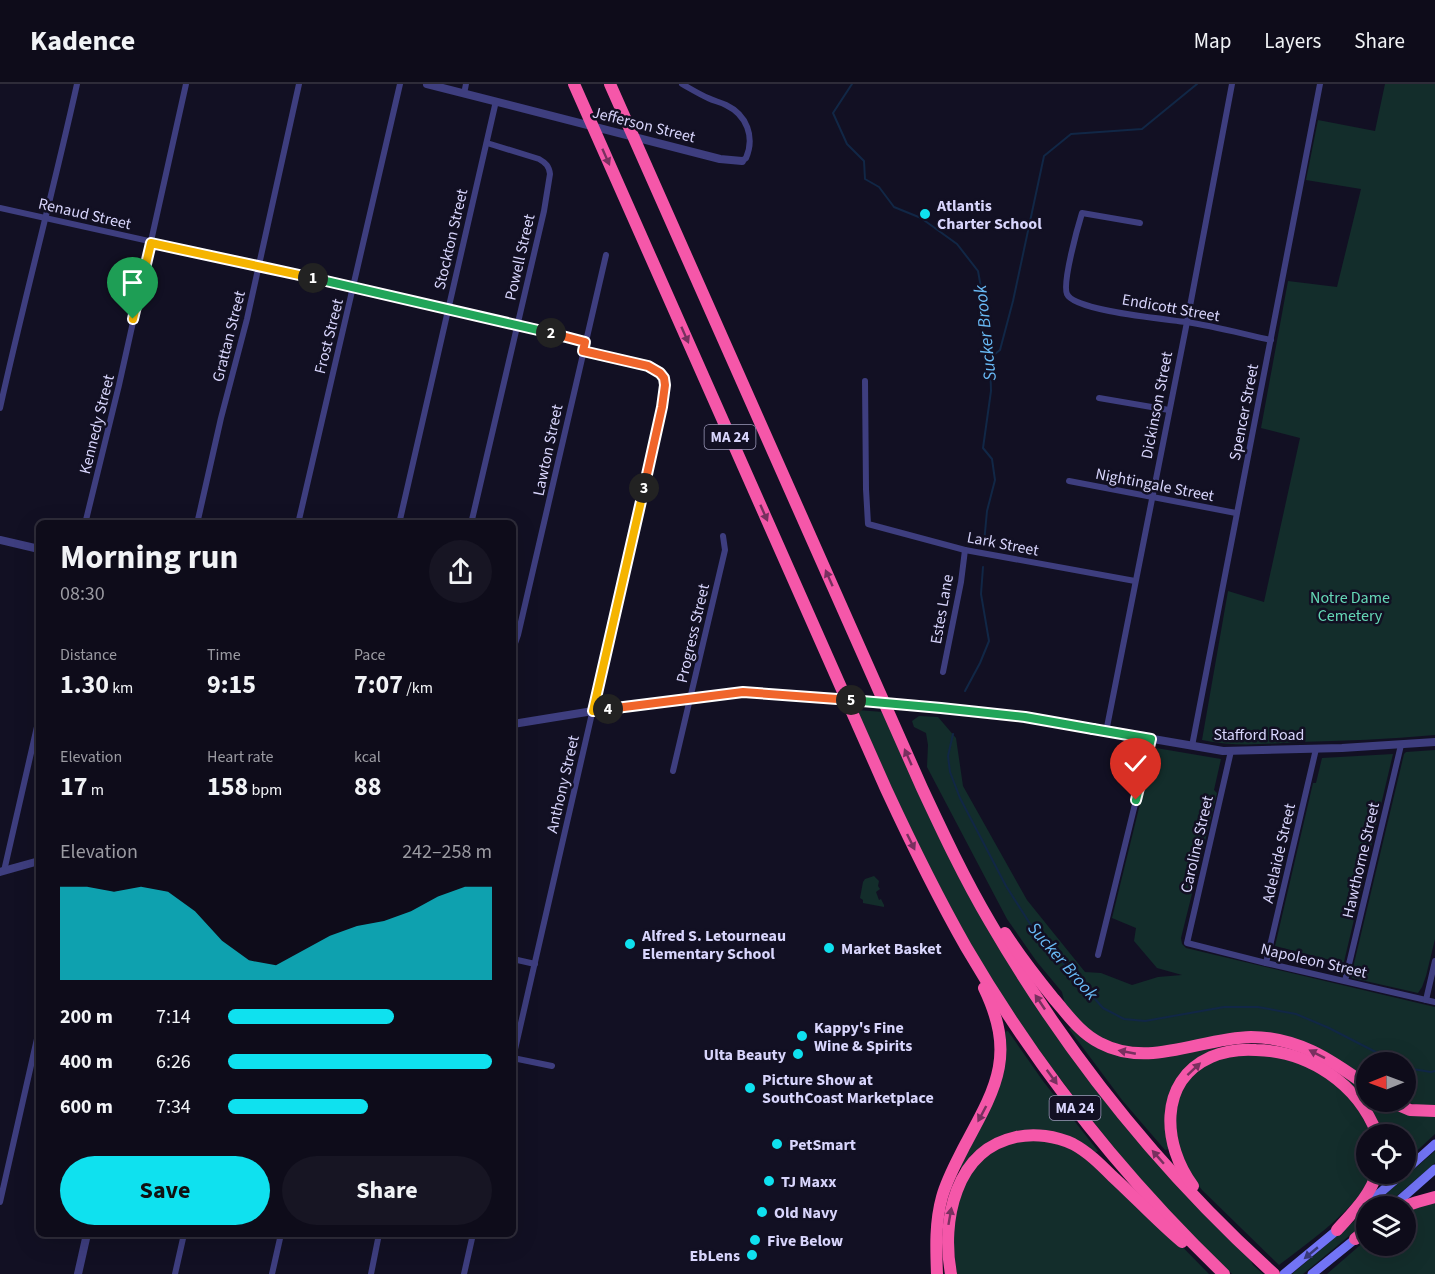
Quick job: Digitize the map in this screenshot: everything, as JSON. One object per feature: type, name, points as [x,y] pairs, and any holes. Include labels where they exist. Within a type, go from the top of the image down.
[{"type":"highway","name":"MA 24","points":[[574,84],[886,789],[924,870],[952,922],[1014,1023],[1084,1119],[1147,1195],[1223,1274]]},
{"type":"highway","name":"MA 24","points":[[610,84],[922,788],[947,842],[989,921],[1031,989],[1118,1110],[1163,1163],[1274,1274]]},
{"type":"highway","points":[[922,788],[954,847],[1010,940],[1069,1017],[1090,1037],[1114,1049],[1133,1054],[1165,1052],[1240,1038],[1272,1039],[1313,1051],[1356,1078]]},
{"type":"highway","points":[[937,1274],[936,1231],[942,1197],[953,1168],[992,1092],[1000,1056],[1000,1038],[994,1012],[952,922]]},
{"type":"highway","points":[[1258,1260],[1194,1188],[1177,1159],[1171,1138],[1170,1111],[1176,1092],[1186,1076],[1202,1062],[1230,1051],[1261,1050],[1290,1055],[1317,1066],[1348,1089],[1366,1112],[1372,1124]]},
{"type":"highway","points":[[1416,1110],[1435,1111]]},
{"type":"highway","points":[[951,1274],[948,1243],[949,1221],[957,1190],[965,1172],[978,1155],[990,1147],[1010,1138],[1030,1135],[1059,1139],[1088,1154],[1178,1238],[1223,1274]]},
{"type":"highway","points":[[1337,1230],[1367,1194],[1372,1184]]},
{"type":"highway","points":[[1416,1202],[1435,1197]]},
{"type":"main road","points":[[1416,1161],[1435,1144]]},
{"type":"main road","points":[[1404,1196],[1435,1169]]},
{"type":"main road","points":[[1284,1274],[1390,1184]]},
{"type":"main road","points":[[1312,1274],[1355,1239]]},
{"type":"street","points":[[0,408],[77,84]]},
{"type":"street","name":"Kennedy Street","points":[[86,520],[119,385],[186,84]]},
{"type":"street","name":"Grattan Street","points":[[198,520],[247,319],[299,84]]},
{"type":"street","name":"Frost Street","points":[[299,520],[400,84]]},
{"type":"street","name":"Jefferson Street","points":[[427,84],[725,160],[746,158],[750,132],[741,115],[724,104],[682,84]]},
{"type":"street","points":[[464,94],[466,84]]},
{"type":"street","name":"Dickinson Street","points":[[1106,732],[1232,84]]},
{"type":"street","name":"Spencer Street","points":[[1192,746],[1320,84]]},
{"type":"street","name":"Stockton Street","points":[[400,520],[496,101]]},
{"type":"street","name":"Powell Street","points":[[472,520],[549,188],[549,168],[546,163],[487,143]]},
{"type":"street","name":"Renaud Street","points":[[0,208],[353,287],[585,342]]},
{"type":"street","name":"Endicott Street","points":[[1140,223],[1082,213],[1067,277],[1066,292],[1069,297],[1086,305],[1126,314],[1187,322],[1271,340]]},
{"type":"street","name":"Lawton Street","points":[[516,641],[606,255]]},
{"type":"street","name":"Anthony Street","points":[[516,1045],[662,407],[665,385],[660,373],[648,366],[583,351]]},
{"type":"street","name":"Lark Street","points":[[865,381],[868,524],[965,550],[1135,581]]},
{"type":"street","points":[[1099,398],[1169,410]]},
{"type":"street","name":"Nightingale Street","points":[[1069,481],[1236,513]]},
{"type":"street","name":"Progress Street","points":[[673,771],[725,550],[723,536]]},
{"type":"street","points":[[0,540],[36,548]]},
{"type":"street","name":"Estes Lane","points":[[943,672],[965,550]]},
{"type":"street","name":"Stafford Road","points":[[516,724],[593,711],[743,692],[810,696],[1025,717],[1231,751],[1435,742]]},
{"type":"street","points":[[2,872],[36,730]]},
{"type":"street","points":[[1098,955],[1151,739]]},
{"type":"street","name":"Hawthorne Street","points":[[1345,981],[1401,745]]},
{"type":"street","name":"Adelaide Street","points":[[1266,963],[1316,749]]},
{"type":"street","name":"Caroline Street","points":[[1187,943],[1231,751]]},
{"type":"street","points":[[2,872],[36,862]]},
{"type":"street","name":"Napoleon Street","points":[[1187,943],[1435,1002]]},
{"type":"street","points":[[516,960],[535,964]]},
{"type":"street","points":[[1426,1000],[1435,961]]},
{"type":"street","points":[[0,1202],[36,1043]]},
{"type":"street","points":[[516,1059],[552,1066]]},
{"type":"street","points":[[78,1274],[86,1237]]},
{"type":"street","points":[[175,1274],[183,1237]]},
{"type":"street","points":[[272,1274],[280,1237]]},
{"type":"street","points":[[371,1274],[378,1237]]},
{"type":"street","points":[[464,1274],[472,1237]]},
{"type":"green space","name":"Notre Dame Cemetery","points":[[1385,84],[1435,84],[1435,735],[1249,744],[1225,744],[1202,740],[1228,591],[1264,602],[1300,438],[1261,428],[1288,281],[1337,287],[1361,189],[1306,180],[1318,120],[1375,131]]},
{"type":"green space","points":[[857,710],[883,712],[985,924],[1197,1206],[1263,1274],[1232,1274],[1181,1223],[1103,1134],[1025,1031],[983,965],[944,897]]},
{"type":"green space","points":[[919,716],[938,717],[956,738],[963,786],[1027,900],[1085,972],[1101,973],[1132,985],[1158,977],[1182,975],[1157,968],[1134,941],[1136,928],[1112,918],[1152,755],[1156,748],[1221,759],[1214,790],[1217,793],[1181,938],[1182,944],[1186,948],[1435,1007],[1435,1106],[1416,1104],[1416,1052],[1356,1052],[1356,1072],[1328,1053],[1287,1036],[1149,1049],[1118,1045],[1086,1028],[1065,1004],[1062,992],[1037,962],[1007,919],[927,767],[926,733],[914,727],[912,721]]},
{"type":"green space","points":[[1435,750],[1435,939],[1426,976],[1418,993],[1351,976],[1404,754]]},
{"type":"green space","points":[[1393,754],[1344,962],[1275,946],[1313,783],[1316,783],[1322,758]]},
{"type":"green space","points":[[874,876],[879,881],[880,889],[876,892],[884,907],[863,903],[860,898],[863,882]]},
{"type":"green space","points":[[1072,1026],[1106,1050],[1217,1046],[1218,1049],[1181,1075],[1169,1149],[1165,1150],[1122,1100],[1069,1029]]},
{"type":"green space","points":[[1008,1031],[1043,1081],[1098,1151],[1095,1153],[1022,1130],[1004,1134],[986,1143],[972,1154],[962,1168],[959,1167],[993,1102],[1004,1032]]},
{"type":"green space","points":[[1258,1053],[1303,1064],[1337,1085],[1356,1107],[1356,1112],[1360,1112],[1366,1124],[1356,1124],[1356,1184],[1366,1184],[1365,1186],[1345,1212],[1332,1224],[1279,1265],[1202,1190],[1193,1179],[1176,1141],[1175,1106],[1185,1083],[1200,1069],[1216,1059]]},
{"type":"green space","points":[[1344,1074],[1356,1083],[1356,1098],[1341,1077]]},
{"type":"green space","points":[[1366,1112],[1409,1112],[1435,1115],[1435,1134],[1416,1152],[1416,1124],[1374,1124]]},
{"type":"green space","points":[[1046,1140],[1078,1151],[1163,1227],[1209,1274],[957,1274],[952,1233],[961,1189],[979,1160],[1014,1141]]},
{"type":"green space","points":[[1435,1151],[1435,1163],[1416,1179],[1416,1168]]},
{"type":"green space","points":[[1397,1184],[1411,1184],[1397,1196],[1383,1196]]},
{"type":"green space","points":[[1435,1201],[1435,1274],[1327,1274],[1356,1249],[1356,1256],[1416,1256],[1416,1208]]},
{"type":"green space","points":[[1356,1220],[1356,1230],[1303,1274],[1292,1274]]},
{"type":"waterway","name":"Sucker Brook","points":[[852,84],[833,113],[847,144],[864,161],[865,179],[879,187],[894,207],[921,218],[957,244],[978,271],[984,304],[982,328],[990,358],[991,391],[983,448],[992,459],[995,480],[987,511],[984,543]]},
{"type":"waterway","points":[[990,358],[1000,350],[1013,301],[1044,156],[1071,134],[1142,129],[1197,84]]},
{"type":"waterway","name":"Sucker Brook","points":[[965,691],[989,641],[981,594],[983,567]]},
{"type":"waterway","name":"Sucker Brook","points":[[953,734],[948,756],[950,772],[960,798],[1006,886],[1034,930],[1103,1008],[1124,1019],[1145,1021],[1224,1007],[1258,1007],[1296,1014],[1376,1052]]},
{"type":"waterway","name":"Sucker Brook","points":[[1416,1070],[1435,1071]]},
{"type":"place","name":"Atlantis Charter School","points":[[925,214]]},
{"type":"place","name":"Alfred S. Letourneau Elementary School","points":[[630,944]]},
{"type":"place","name":"Market Basket","points":[[829,948]]},
{"type":"place","name":"Kappy's Fine Wine & Spirits","points":[[802,1036]]},
{"type":"place","name":"Ulta Beauty","points":[[798,1054]]},
{"type":"place","name":"Picture Show at SouthCoast Marketplace","points":[[750,1088]]},
{"type":"place","name":"PetSmart","points":[[777,1144]]},
{"type":"place","name":"TJ Maxx","points":[[769,1181]]},
{"type":"place","name":"Old Navy","points":[[762,1212]]},
{"type":"place","name":"Five Below","points":[[755,1240]]},
{"type":"place","name":"EbLens","points":[[752,1255]]},
{"type":"route","points":[[133,319],[151,243],[550,332],[585,342],[583,351],[648,366],[664,378],[662,407],[593,711],[743,692],[930,706],[1025,717],[1151,739],[1136,800]]}]
